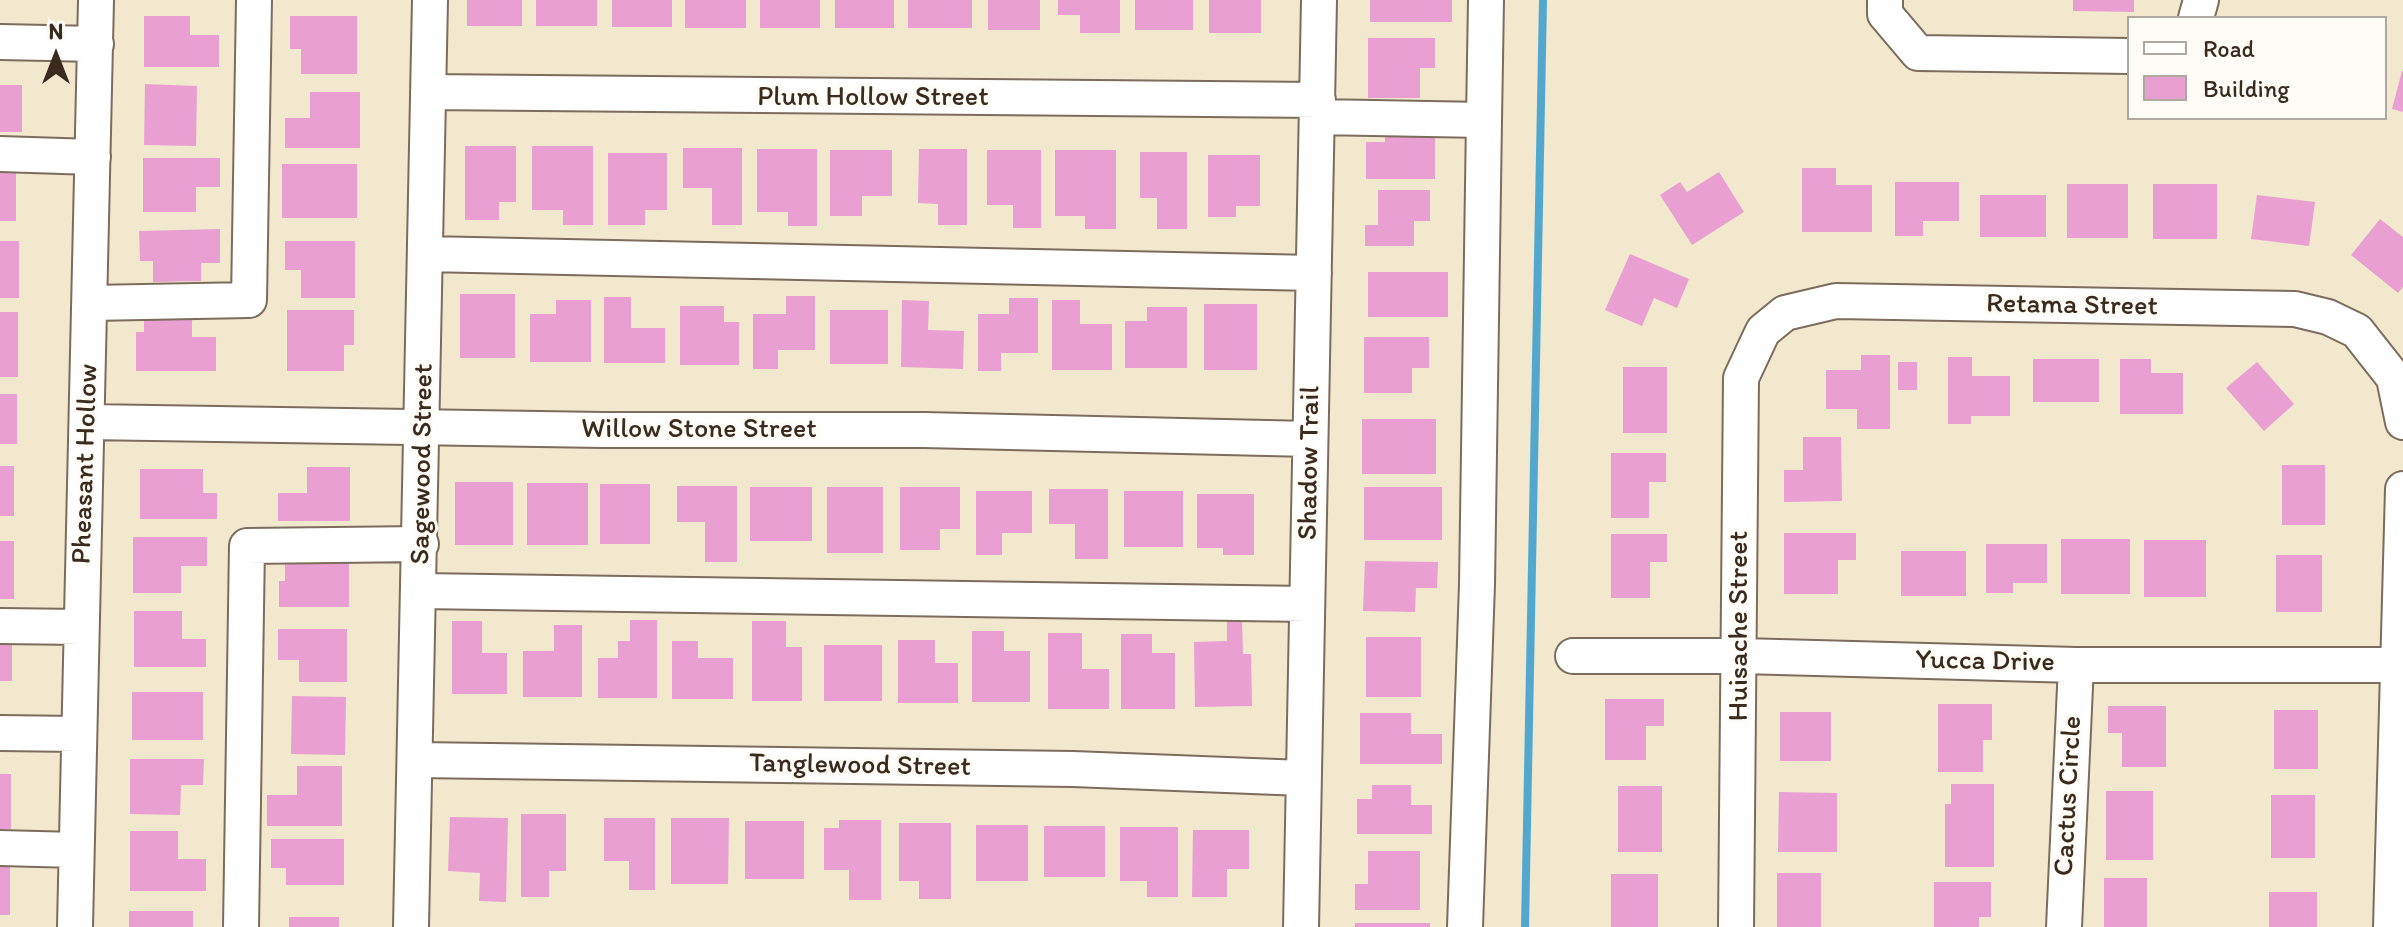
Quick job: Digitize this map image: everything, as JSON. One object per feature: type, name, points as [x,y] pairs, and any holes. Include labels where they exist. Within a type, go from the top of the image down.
[{"type":"street","name":"Pheasant Hollow","points":[[75,927],[96,0]]},
{"type":"street","points":[[91,303],[249,300],[254,0]]},
{"type":"street","name":"Sagewood Street","points":[[411,927],[424,426],[430,0]]},
{"type":"street","name":"Shadow Trail","points":[[1301,927],[1319,0]]},
{"type":"street","points":[[1465,927],[1477,584],[1486,0]]},
{"type":"street","points":[[1885,0],[1885,14],[1918,53],[2127,56]]},
{"type":"street","points":[[0,42],[96,44]]},
{"type":"street","name":"Plum Hollow Street","points":[[428,92],[1317,109],[1484,120]]},
{"type":"street","points":[[0,154],[93,157]]},
{"type":"street","points":[[426,254],[1314,273]]},
{"type":"street","name":"Retama Street","points":[[1763,331],[1785,313],[1836,301],[2295,309],[2328,317],[2357,331],[2394,378],[2403,422]]},
{"type":"street","name":"Huisache Street","points":[[1736,927],[1741,656],[1741,378],[1763,331]]},
{"type":"street","name":"Willow Stone Street","points":[[88,422],[939,431],[1310,439]]},
{"type":"street","points":[[2391,927],[2403,489]]},
{"type":"street","points":[[241,927],[247,546],[421,544]]},
{"type":"street","points":[[420,591],[1307,604]]},
{"type":"street","points":[[0,626],[81,627]]},
{"type":"street","name":"Yucca Drive","points":[[1573,656],[1741,656],[2076,665],[2397,665]]},
{"type":"street","name":"Cactus Circle","points":[[2064,927],[2076,665]]},
{"type":"street","points":[[0,733],[77,734]]},
{"type":"street","name":"Tanglewood Street","points":[[417,760],[1073,769],[1303,778]]},
{"type":"street","points":[[0,848],[76,850]]},
{"type":"building","points":[[467,0],[522,0],[522,26],[467,26]]},
{"type":"building","points":[[536,0],[597,0],[597,26],[536,26]]},
{"type":"building","points":[[612,0],[672,0],[672,27],[612,27]]},
{"type":"building","points":[[685,0],[746,0],[746,28],[685,28]]},
{"type":"building","points":[[760,0],[820,0],[820,28],[760,28]]},
{"type":"building","points":[[835,0],[894,0],[894,28],[835,28]]},
{"type":"building","points":[[908,0],[972,0],[972,28],[908,28]]},
{"type":"building","points":[[988,0],[1040,0],[1040,30],[988,30]]},
{"type":"building","points":[[1058,0],[1120,0],[1120,33],[1080,33],[1080,15],[1058,15]]},
{"type":"building","points":[[1135,0],[1193,0],[1193,30],[1135,30]]},
{"type":"building","points":[[1209,0],[1261,0],[1261,33],[1209,33]]},
{"type":"building","points":[[1370,0],[1452,0],[1452,22],[1370,22]]},
{"type":"building","points":[[2073,0],[2134,0],[2134,12],[2073,11]]},
{"type":"building","points":[[144,16],[190,16],[190,35],[219,35],[219,67],[144,67]]},
{"type":"building","points":[[290,16],[357,16],[357,74],[301,74],[301,49],[290,49]]},
{"type":"building","points":[[1368,38],[1435,38],[1435,68],[1420,68],[1420,98],[1368,98]]},
{"type":"building","points":[[2403,71],[2403,112],[2392,109]]},
{"type":"building","points":[[145,84],[197,86],[196,146],[144,145]]},
{"type":"building","points":[[0,85],[22,85],[22,132],[0,132]]},
{"type":"building","points":[[310,92],[360,92],[360,148],[285,148],[285,118],[310,118]]},
{"type":"building","points":[[1385,126],[1435,126],[1435,179],[1366,179],[1366,142],[1385,142]]},
{"type":"building","points":[[465,146],[516,146],[516,202],[499,202],[499,220],[465,220]]},
{"type":"building","points":[[532,146],[593,146],[593,225],[563,225],[563,210],[532,210]]},
{"type":"building","points":[[683,148],[742,148],[742,225],[712,225],[712,188],[683,188]]},
{"type":"building","points":[[757,149],[817,149],[817,226],[788,226],[788,212],[757,212]]},
{"type":"building","points":[[919,149],[967,149],[967,225],[938,225],[938,204],[918,203]]},
{"type":"building","points":[[830,150],[892,150],[892,196],[862,196],[862,216],[830,216]]},
{"type":"building","points":[[987,150],[1041,150],[1041,228],[1013,228],[1013,205],[987,205]]},
{"type":"building","points":[[1055,150],[1116,150],[1116,229],[1085,229],[1085,216],[1055,216]]},
{"type":"building","points":[[1140,152],[1187,152],[1187,229],[1157,229],[1157,198],[1140,198]]},
{"type":"building","points":[[608,153],[667,153],[667,210],[645,210],[645,225],[608,225]]},
{"type":"building","points":[[1208,155],[1260,155],[1260,206],[1236,206],[1236,217],[1208,217]]},
{"type":"building","points":[[143,158],[220,158],[220,187],[196,187],[196,212],[143,212]]},
{"type":"building","points":[[0,163],[16,163],[16,221],[0,221]]},
{"type":"building","points":[[282,164],[357,164],[357,218],[282,218]]},
{"type":"building","points":[[1802,168],[1836,168],[1836,185],[1872,185],[1872,232],[1802,232]]},
{"type":"building","points":[[1719,172],[1744,212],[1692,245],[1660,195],[1680,182],[1687,192]]},
{"type":"building","points":[[1895,182],[1959,182],[1959,221],[1923,221],[1923,236],[1895,236]]},
{"type":"building","points":[[2067,184],[2128,184],[2128,238],[2067,238]]},
{"type":"building","points":[[2153,184],[2217,184],[2217,239],[2153,239]]},
{"type":"building","points":[[1378,190],[1430,190],[1430,221],[1414,221],[1414,246],[1365,246],[1365,225],[1378,225]]},
{"type":"building","points":[[1980,195],[2046,195],[2046,237],[1980,237]]},
{"type":"building","points":[[2257,195],[2315,202],[2309,246],[2251,239]]},
{"type":"building","points":[[2380,219],[2403,237],[2403,287],[2398,293],[2351,255]]},
{"type":"building","points":[[220,229],[220,263],[201,263],[201,281],[153,282],[153,261],[140,261],[139,231]]},
{"type":"building","points":[[0,241],[19,241],[19,298],[0,298]]},
{"type":"building","points":[[285,241],[355,241],[355,298],[301,298],[301,270],[285,270]]},
{"type":"building","points":[[1630,254],[1689,279],[1677,308],[1654,298],[1642,326],[1605,310]]},
{"type":"building","points":[[1368,272],[1448,272],[1448,317],[1368,317]]},
{"type":"building","points":[[460,294],[515,294],[515,358],[460,358]]},
{"type":"building","points":[[786,296],[815,296],[815,350],[778,350],[778,369],[753,369],[753,314],[786,314]]},
{"type":"building","points":[[604,297],[631,297],[631,328],[665,328],[665,363],[604,363]]},
{"type":"building","points":[[1009,298],[1038,298],[1038,353],[1001,353],[1001,371],[978,371],[978,314],[1009,314]]},
{"type":"building","points":[[556,300],[591,300],[591,362],[530,362],[530,314],[556,314]]},
{"type":"building","points":[[902,300],[929,301],[928,330],[964,331],[963,369],[901,367]]},
{"type":"building","points":[[1052,300],[1080,300],[1080,324],[1112,324],[1112,370],[1052,370]]},
{"type":"building","points":[[1204,304],[1257,304],[1257,370],[1204,370]]},
{"type":"building","points":[[680,306],[724,306],[724,322],[739,322],[739,365],[680,365]]},
{"type":"building","points":[[1147,307],[1187,307],[1187,368],[1125,368],[1125,321],[1147,321]]},
{"type":"building","points":[[287,310],[354,310],[354,345],[344,345],[344,371],[287,371]]},
{"type":"building","points":[[830,310],[888,310],[888,364],[830,364]]},
{"type":"building","points":[[0,312],[18,312],[18,377],[0,377]]},
{"type":"building","points":[[144,316],[192,316],[192,337],[216,337],[216,371],[136,371],[136,332],[144,332]]},
{"type":"building","points":[[1364,337],[1429,337],[1429,368],[1412,368],[1412,393],[1364,393]]},
{"type":"building","points":[[1861,355],[1890,355],[1890,429],[1857,429],[1857,409],[1826,409],[1826,370],[1861,370]]},
{"type":"building","points":[[1948,357],[1972,357],[1972,376],[2010,376],[2010,416],[1971,416],[1971,424],[1948,424]]},
{"type":"building","points":[[2033,359],[2099,359],[2099,402],[2033,402]]},
{"type":"building","points":[[2120,359],[2151,359],[2151,373],[2183,373],[2183,414],[2120,414]]},
{"type":"building","points":[[1898,362],[1917,362],[1917,390],[1898,390]]},
{"type":"building","points":[[2257,362],[2294,404],[2264,431],[2226,388]]},
{"type":"building","points":[[1623,367],[1667,367],[1667,433],[1623,433]]},
{"type":"building","points":[[0,394],[17,394],[17,444],[0,444]]},
{"type":"building","points":[[1362,419],[1436,419],[1436,474],[1362,474]]},
{"type":"building","points":[[1803,437],[1841,437],[1842,501],[1784,502],[1784,470],[1803,470]]},
{"type":"building","points":[[1611,453],[1666,453],[1666,482],[1649,482],[1649,518],[1611,518]]},
{"type":"building","points":[[2282,465],[2325,465],[2325,525],[2282,525]]},
{"type":"building","points":[[0,466],[14,466],[14,516],[0,516]]},
{"type":"building","points":[[307,467],[350,467],[350,521],[278,521],[278,493],[307,493]]},
{"type":"building","points":[[140,469],[203,469],[203,493],[217,493],[217,519],[140,519]]},
{"type":"building","points":[[455,482],[513,482],[513,545],[455,545]]},
{"type":"building","points":[[527,483],[588,483],[588,545],[527,545]]},
{"type":"building","points":[[600,484],[650,484],[650,544],[600,544]]},
{"type":"building","points":[[677,486],[737,486],[737,562],[705,562],[705,522],[677,522]]},
{"type":"building","points":[[750,487],[812,487],[812,541],[750,541]]},
{"type":"building","points":[[827,487],[883,487],[883,553],[827,553]]},
{"type":"building","points":[[900,487],[960,487],[960,529],[940,529],[940,550],[900,550]]},
{"type":"building","points":[[1364,487],[1442,487],[1442,540],[1364,540]]},
{"type":"building","points":[[1049,489],[1108,489],[1108,559],[1075,559],[1075,524],[1049,524]]},
{"type":"building","points":[[976,491],[1032,491],[1032,533],[1002,533],[1002,555],[976,555]]},
{"type":"building","points":[[1124,491],[1183,491],[1183,547],[1124,547]]},
{"type":"building","points":[[1197,494],[1254,494],[1254,555],[1223,555],[1223,548],[1197,548]]},
{"type":"building","points":[[1784,533],[1856,533],[1856,560],[1838,560],[1838,594],[1784,594]]},
{"type":"building","points":[[1611,534],[1667,534],[1667,562],[1650,562],[1650,598],[1611,598]]},
{"type":"building","points":[[133,537],[207,537],[207,566],[181,566],[181,593],[133,593]]},
{"type":"building","points":[[2061,539],[2130,539],[2130,594],[2061,594]]},
{"type":"building","points":[[2144,540],[2206,540],[2206,597],[2144,597]]},
{"type":"building","points":[[0,541],[14,541],[14,599],[0,599]]},
{"type":"building","points":[[1986,544],[2047,544],[2047,583],[2013,583],[2013,593],[1986,593]]},
{"type":"building","points":[[285,547],[349,547],[349,607],[279,607],[279,581],[285,581]]},
{"type":"building","points":[[1901,551],[1966,551],[1966,596],[1901,596]]},
{"type":"building","points":[[2276,555],[2322,555],[2322,612],[2276,612]]},
{"type":"building","points":[[1365,561],[1438,562],[1437,588],[1416,588],[1415,612],[1363,611]]},
{"type":"building","points":[[134,611],[182,611],[182,639],[206,639],[206,667],[134,667]]},
{"type":"building","points":[[630,620],[657,620],[657,698],[598,698],[598,658],[618,658],[618,641],[630,641]]},
{"type":"building","points":[[452,621],[482,621],[482,653],[507,653],[507,694],[452,694]]},
{"type":"building","points":[[752,621],[786,621],[786,647],[802,647],[802,701],[752,701]]},
{"type":"building","points":[[1227,621],[1242,621],[1243,654],[1251,654],[1252,706],[1195,707],[1194,642],[1227,641]]},
{"type":"building","points":[[554,625],[582,625],[582,697],[523,697],[523,651],[554,651]]},
{"type":"building","points":[[0,627],[12,627],[12,681],[0,681]]},
{"type":"building","points":[[278,629],[347,629],[347,682],[299,682],[299,660],[278,660]]},
{"type":"building","points":[[972,631],[1004,631],[1004,651],[1030,651],[1030,702],[972,702]]},
{"type":"building","points":[[1048,633],[1082,633],[1082,669],[1109,669],[1109,709],[1048,709]]},
{"type":"building","points":[[1121,634],[1152,634],[1152,653],[1175,653],[1175,709],[1121,709]]},
{"type":"building","points":[[1366,637],[1421,637],[1421,697],[1366,697]]},
{"type":"building","points":[[898,640],[935,640],[935,663],[958,663],[958,703],[898,703]]},
{"type":"building","points":[[672,641],[698,641],[698,658],[733,658],[733,699],[672,699]]},
{"type":"building","points":[[824,645],[882,645],[882,701],[824,701]]},
{"type":"building","points":[[132,692],[203,692],[203,740],[132,740]]},
{"type":"building","points":[[292,696],[346,697],[345,755],[291,754]]},
{"type":"building","points":[[1605,699],[1664,699],[1664,726],[1646,726],[1646,760],[1605,760]]},
{"type":"building","points":[[1938,704],[1992,704],[1992,740],[1983,740],[1983,772],[1938,772]]},
{"type":"building","points":[[2108,706],[2166,706],[2166,767],[2122,767],[2122,733],[2108,733]]},
{"type":"building","points":[[2274,710],[2318,710],[2318,769],[2274,769]]},
{"type":"building","points":[[1780,712],[1831,712],[1831,761],[1780,761]]},
{"type":"building","points":[[1360,713],[1411,713],[1411,734],[1442,734],[1442,764],[1360,764]]},
{"type":"building","points":[[130,759],[204,759],[203,785],[181,785],[180,815],[130,814]]},
{"type":"building","points":[[297,766],[342,766],[342,826],[267,826],[267,795],[297,795]]},
{"type":"building","points":[[0,774],[11,774],[11,829],[0,829]]},
{"type":"building","points":[[1951,784],[1994,784],[1994,867],[1945,867],[1945,804],[1951,804]]},
{"type":"building","points":[[1372,785],[1411,785],[1411,805],[1432,805],[1432,834],[1357,834],[1357,799],[1372,799]]},
{"type":"building","points":[[1618,786],[1662,786],[1662,852],[1618,852]]},
{"type":"building","points":[[2106,791],[2153,791],[2153,860],[2106,860]]},
{"type":"building","points":[[1779,792],[1837,793],[1837,852],[1778,852]]},
{"type":"building","points":[[2271,795],[2315,795],[2315,858],[2271,858]]},
{"type":"building","points":[[521,814],[566,814],[566,871],[549,871],[549,897],[521,897]]},
{"type":"building","points":[[450,817],[508,818],[506,902],[479,901],[480,873],[448,871]]},
{"type":"building","points":[[604,818],[655,818],[655,890],[629,890],[629,861],[604,861]]},
{"type":"building","points":[[671,818],[729,818],[728,884],[671,884]]},
{"type":"building","points":[[839,820],[881,820],[881,900],[849,900],[849,870],[824,870],[824,828],[839,828]]},
{"type":"building","points":[[745,821],[804,821],[804,879],[745,879]]},
{"type":"building","points":[[899,823],[951,823],[951,899],[919,899],[919,881],[899,881]]},
{"type":"building","points":[[976,825],[1028,825],[1028,881],[976,881]]},
{"type":"building","points":[[1044,826],[1105,826],[1105,877],[1044,877]]},
{"type":"building","points":[[1120,827],[1178,827],[1178,897],[1147,897],[1147,881],[1120,881]]},
{"type":"building","points":[[1193,830],[1249,830],[1249,869],[1227,869],[1227,897],[1192,897]]},
{"type":"building","points":[[130,831],[178,831],[178,859],[206,859],[206,891],[130,891]]},
{"type":"building","points":[[271,839],[344,839],[344,885],[286,885],[286,868],[271,868]]},
{"type":"building","points":[[1368,851],[1420,851],[1420,910],[1355,910],[1355,884],[1368,884]]},
{"type":"building","points":[[0,854],[10,854],[10,915],[0,915]]},
{"type":"building","points":[[1777,873],[1821,873],[1821,927],[1777,927]]},
{"type":"building","points":[[1611,874],[1658,874],[1658,927],[1611,927]]},
{"type":"building","points":[[2104,878],[2147,878],[2147,927],[2104,927]]},
{"type":"building","points":[[1934,882],[1991,882],[1991,917],[1979,917],[1979,927],[1934,927]]},
{"type":"building","points":[[2269,892],[2317,892],[2317,927],[2269,927]]},
{"type":"building","points":[[129,911],[193,911],[193,927],[129,927]]},
{"type":"building","points":[[289,917],[339,917],[339,927],[289,927]]},
{"type":"building","points":[[1355,923],[1430,923],[1430,927],[1355,927]]},
{"type":"waterway","points":[[1525,927],[1543,0]]}]
